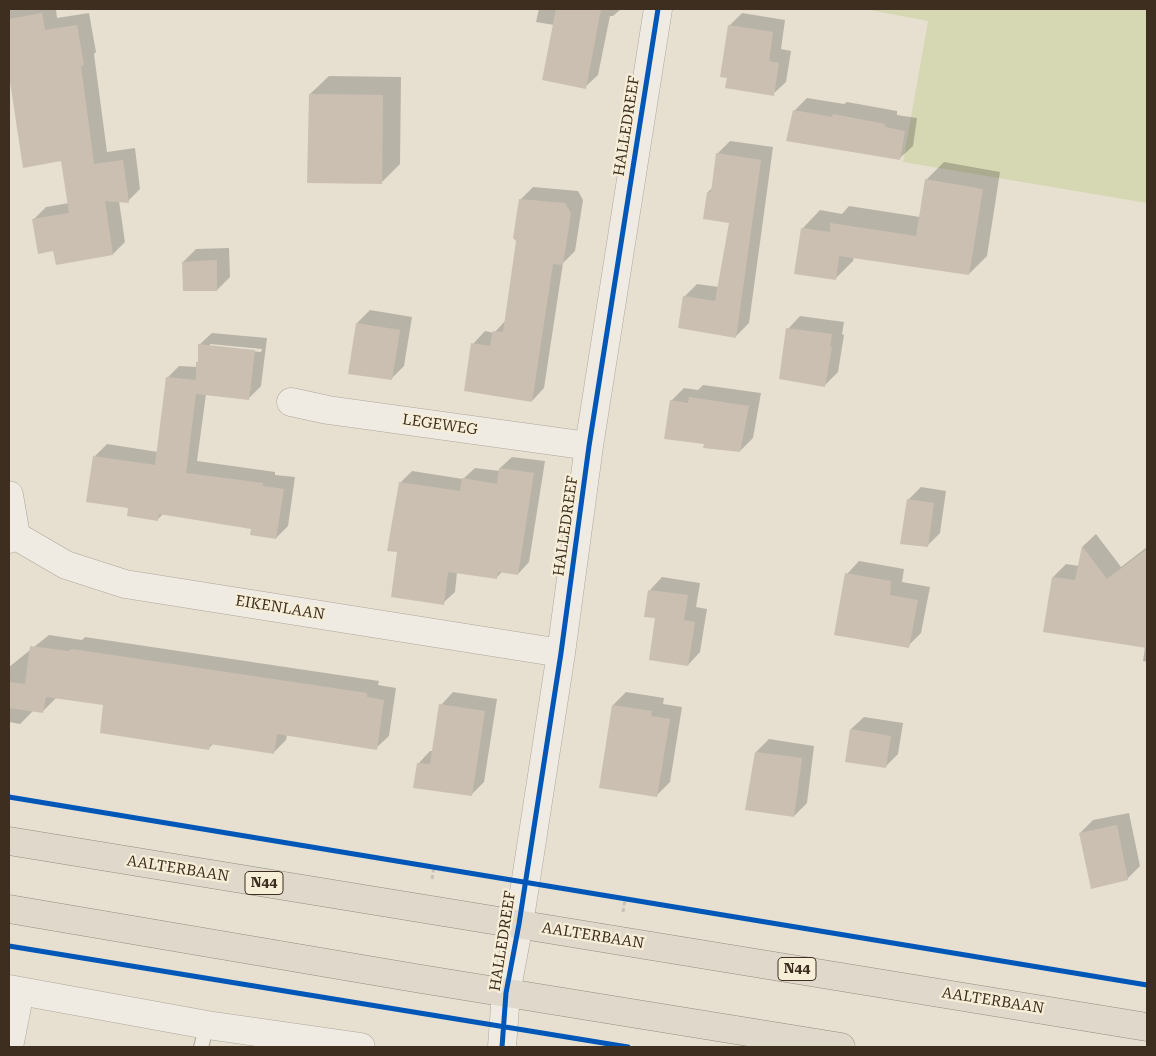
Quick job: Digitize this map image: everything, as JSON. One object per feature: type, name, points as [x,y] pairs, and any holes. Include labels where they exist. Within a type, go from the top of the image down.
[{"type":"highway","name":"AALTERBAAN","points":[[9,840],[1147,1027]]},
{"type":"highway","points":[[9,909],[506,993],[841,1047]]},
{"type":"street","name":"HALLEDREEF","points":[[502,1047],[506,993],[519,924],[561,653],[590,446],[658,9]]},
{"type":"street","name":"LEGEWEG","points":[[291,402],[328,410],[590,446]]},
{"type":"street","points":[[9,495],[12,538]]},
{"type":"street","name":"EIKENLAAN","points":[[12,538],[66,565],[125,584],[561,653]]},
{"type":"street","points":[[9,1047],[14,990],[204,1036],[361,1047]]},
{"type":"path","points":[[424,865],[443,868]]},
{"type":"path","points":[[616,897],[635,900]]},
{"type":"green space","points":[[864,9],[1147,9],[1147,203],[903,162],[928,21]]},
{"type":"building","points":[[556,9],[601,9],[586,89],[542,80]]},
{"type":"building","points":[[42,13],[45,30],[77,25],[84,65],[81,66],[94,164],[123,160],[129,203],[105,201],[113,255],[56,265],[53,251],[38,254],[32,219],[69,213],[61,161],[23,168],[9,75],[9,19]]},
{"type":"building","points":[[728,25],[773,32],[769,61],[779,63],[774,96],[725,88],[727,78],[720,77]]},
{"type":"building","points":[[309,94],[383,95],[382,184],[307,183]]},
{"type":"building","points":[[793,110],[832,117],[833,114],[885,124],[885,127],[905,131],[900,160],[786,141]]},
{"type":"building","points":[[716,153],[761,160],[736,338],[678,328],[683,296],[715,301],[729,223],[703,219],[707,192],[711,192]]},
{"type":"building","points":[[925,179],[983,189],[969,275],[839,256],[836,280],[794,274],[801,228],[830,232],[830,223],[916,236]]},
{"type":"building","points":[[519,199],[565,203],[571,213],[563,265],[553,264],[532,402],[464,391],[471,343],[490,346],[493,331],[503,332],[516,241],[513,238]]},
{"type":"building","points":[[217,260],[217,291],[183,291],[182,262]]},
{"type":"building","points":[[356,323],[400,330],[392,380],[348,374]]},
{"type":"building","points":[[786,328],[832,334],[830,347],[832,347],[825,387],[779,379]]},
{"type":"building","points":[[198,344],[255,350],[249,400],[196,394],[186,473],[263,483],[263,486],[284,489],[276,539],[250,535],[251,529],[159,514],[158,521],[127,516],[128,508],[86,502],[93,456],[155,465],[166,377],[196,380]]},
{"type":"building","points":[[689,397],[749,406],[740,452],[703,448],[704,444],[664,439],[670,400],[688,403]]},
{"type":"building","points":[[499,468],[534,473],[518,575],[498,572],[497,579],[448,572],[444,605],[391,597],[397,552],[387,551],[399,482],[460,491],[462,478],[497,484]]},
{"type":"building","points":[[907,499],[934,503],[928,547],[900,544]]},
{"type":"building","points":[[1082,546],[1107,579],[1147,549],[1147,648],[1043,632],[1052,577],[1075,580]]},
{"type":"building","points":[[845,573],[891,581],[890,595],[918,600],[909,648],[834,635]]},
{"type":"building","points":[[648,590],[688,595],[684,620],[695,622],[688,666],[649,660],[655,618],[644,617]]},
{"type":"building","points":[[30,646],[68,651],[72,649],[367,693],[367,697],[384,700],[377,750],[277,734],[274,754],[210,744],[209,750],[100,733],[103,705],[46,697],[43,713],[9,708],[9,682],[25,684]]},
{"type":"building","points":[[439,704],[485,711],[472,796],[413,788],[417,763],[430,764]]},
{"type":"building","points":[[612,705],[652,711],[651,716],[670,719],[657,797],[599,788]]},
{"type":"building","points":[[850,729],[891,736],[886,768],[845,762]]},
{"type":"building","points":[[755,752],[802,758],[794,817],[745,810]]},
{"type":"building","points":[[1117,825],[1128,880],[1091,889],[1079,833]]},
{"type":"cycle path","points":[[502,1047],[506,993],[519,924],[561,653],[589,446],[658,9]]},
{"type":"cycle path","points":[[9,797],[1147,985]]},
{"type":"cycle path","points":[[9,946],[628,1047]]}]
